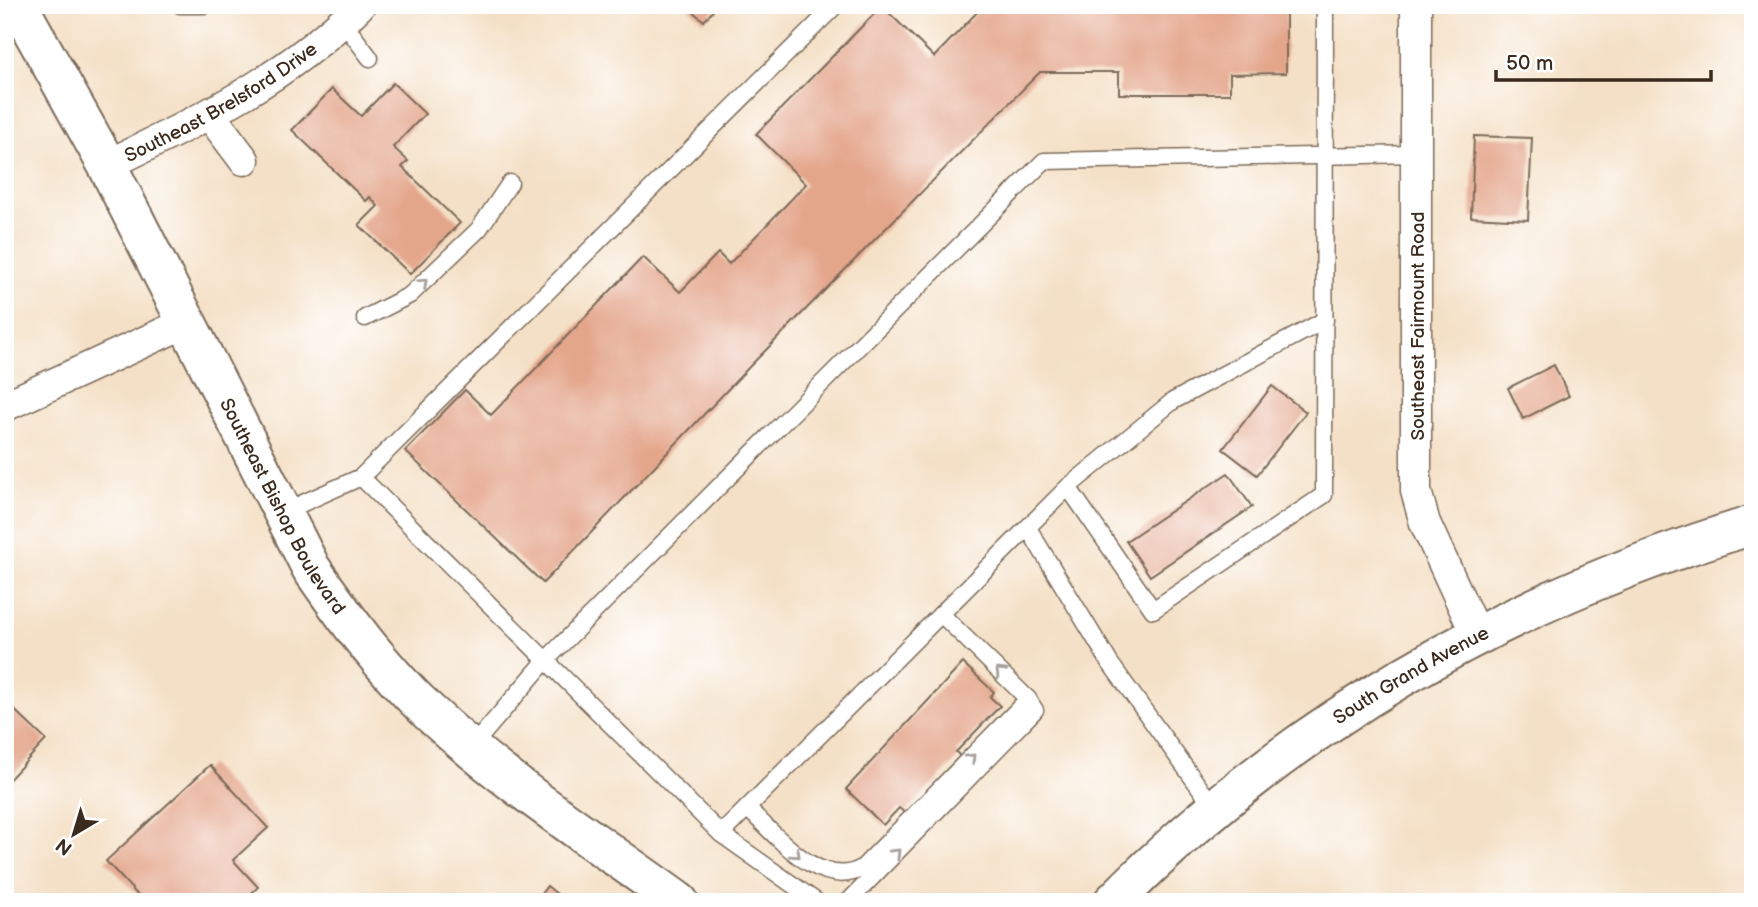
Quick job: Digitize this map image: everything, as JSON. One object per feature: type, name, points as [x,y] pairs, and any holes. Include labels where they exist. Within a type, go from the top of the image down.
[{"type":"street","name":"Southeast Bishop Boulevard","points":[[18,5],[107,165],[185,323],[312,568],[367,646],[427,711],[470,749],[679,902]]},
{"type":"street","name":"Southeast Fairmount Road","points":[[1416,5],[1416,491],[1426,523],[1476,634]]},
{"type":"street","name":"Southeast Brelsford Drive","points":[[107,165],[210,114],[297,62],[351,14]]},
{"type":"street","points":[[210,114],[244,160]]},
{"type":"street","points":[[5,406],[185,323]]},
{"type":"street","name":"South Grand Avenue","points":[[1113,902],[1215,809],[1335,717],[1476,634],[1629,566],[1753,525]]},
{"type":"lane","points":[[180,5],[205,5]]},
{"type":"lane","points":[[283,512],[361,477],[836,5]]},
{"type":"lane","points":[[1068,487],[1153,610],[1324,495],[1325,5]]},
{"type":"lane","points":[[351,14],[370,58]]},
{"type":"lane","points":[[470,749],[547,659],[1044,161],[1417,154]]},
{"type":"lane","points":[[365,318],[410,295],[480,229],[510,183]]},
{"type":"lane","points":[[721,834],[1068,487],[1173,401],[1325,320]]},
{"type":"lane","points":[[361,477],[721,834],[817,902]]},
{"type":"lane","points":[[1028,527],[1110,663],[1215,809]]},
{"type":"lane","points":[[848,902],[1035,710],[1028,699],[941,614]]},
{"type":"lane","points":[[747,808],[805,862],[841,875],[851,874],[862,868],[1028,699]]},
{"type":"building","points":[[685,5],[718,5],[704,21]]},
{"type":"building","points":[[984,5],[1286,5],[1286,73],[1230,74],[1230,94],[1119,94],[1119,72],[1040,72],[753,363],[543,583],[405,451],[465,390],[491,415],[643,257],[680,292],[718,253],[729,264],[806,184],[756,134],[882,6],[934,57]]},
{"type":"building","points":[[393,83],[425,114],[393,147],[408,161],[402,167],[460,223],[410,274],[359,225],[378,206],[370,197],[366,201],[292,130],[332,89],[361,116]]},
{"type":"building","points":[[1474,136],[1532,138],[1528,220],[1471,217]]},
{"type":"building","points":[[1554,365],[1569,396],[1523,419],[1508,388]]},
{"type":"building","points":[[1272,386],[1306,412],[1257,475],[1223,449]]},
{"type":"building","points":[[1228,473],[1252,507],[1150,576],[1126,541]]},
{"type":"building","points":[[963,663],[994,692],[990,697],[1000,706],[956,752],[960,756],[905,813],[899,808],[883,825],[846,789]]},
{"type":"building","points":[[5,701],[46,740],[5,784]]},
{"type":"building","points":[[210,765],[268,828],[233,860],[258,887],[242,902],[144,902],[106,861]]},
{"type":"building","points":[[547,886],[567,902],[535,902]]}]
